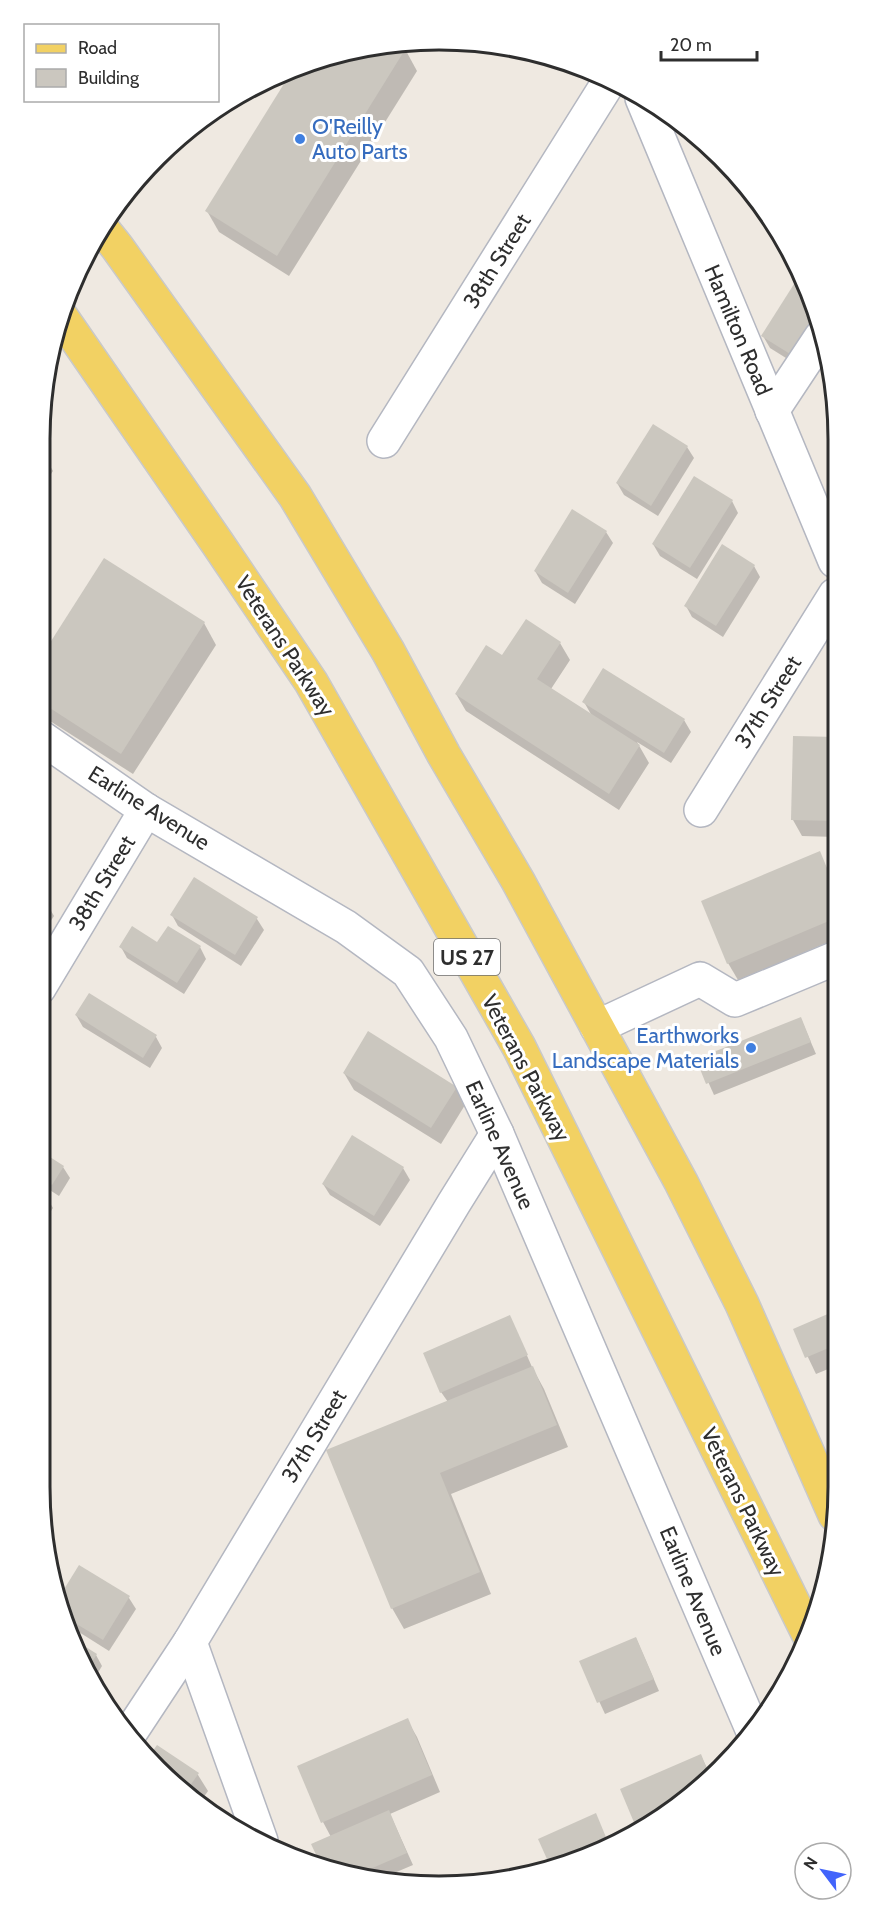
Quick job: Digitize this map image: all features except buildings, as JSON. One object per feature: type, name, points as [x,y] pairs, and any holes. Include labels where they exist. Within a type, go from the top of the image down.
[{"type":"main road","points":[[107,235],[295,496],[388,651],[444,755],[518,881],[681,1182],[742,1304],[828,1498]]},
{"type":"main road","name":"Veterans Parkway","points":[[67,325],[219,544],[311,682],[519,1047],[803,1623]]},
{"type":"street","name":"38th Street","points":[[384,441],[605,87]]},
{"type":"street","name":"Hamilton Road","points":[[647,110],[828,544]]},
{"type":"street","points":[[772,411],[816,345]]},
{"type":"street","name":"37th Street","points":[[701,810],[828,606]]},
{"type":"street","name":"Earline Avenue","points":[[50,744],[146,810],[346,927],[408,972],[451,1038],[497,1134],[749,1721]]},
{"type":"street","name":"38th Street","points":[[50,970],[146,810]]},
{"type":"street","points":[[597,1027],[700,980],[735,1000],[828,961]]},
{"type":"street","name":"37th Street","points":[[134,1728],[190,1642],[497,1134]]},
{"type":"street","points":[[190,1642],[257,1830]]},
{"type":"place","name":"O'Reilly Auto Parts","points":[[300,139]]},
{"type":"place","name":"Earthworks Landscape Materials","points":[[751,1048]]}]
